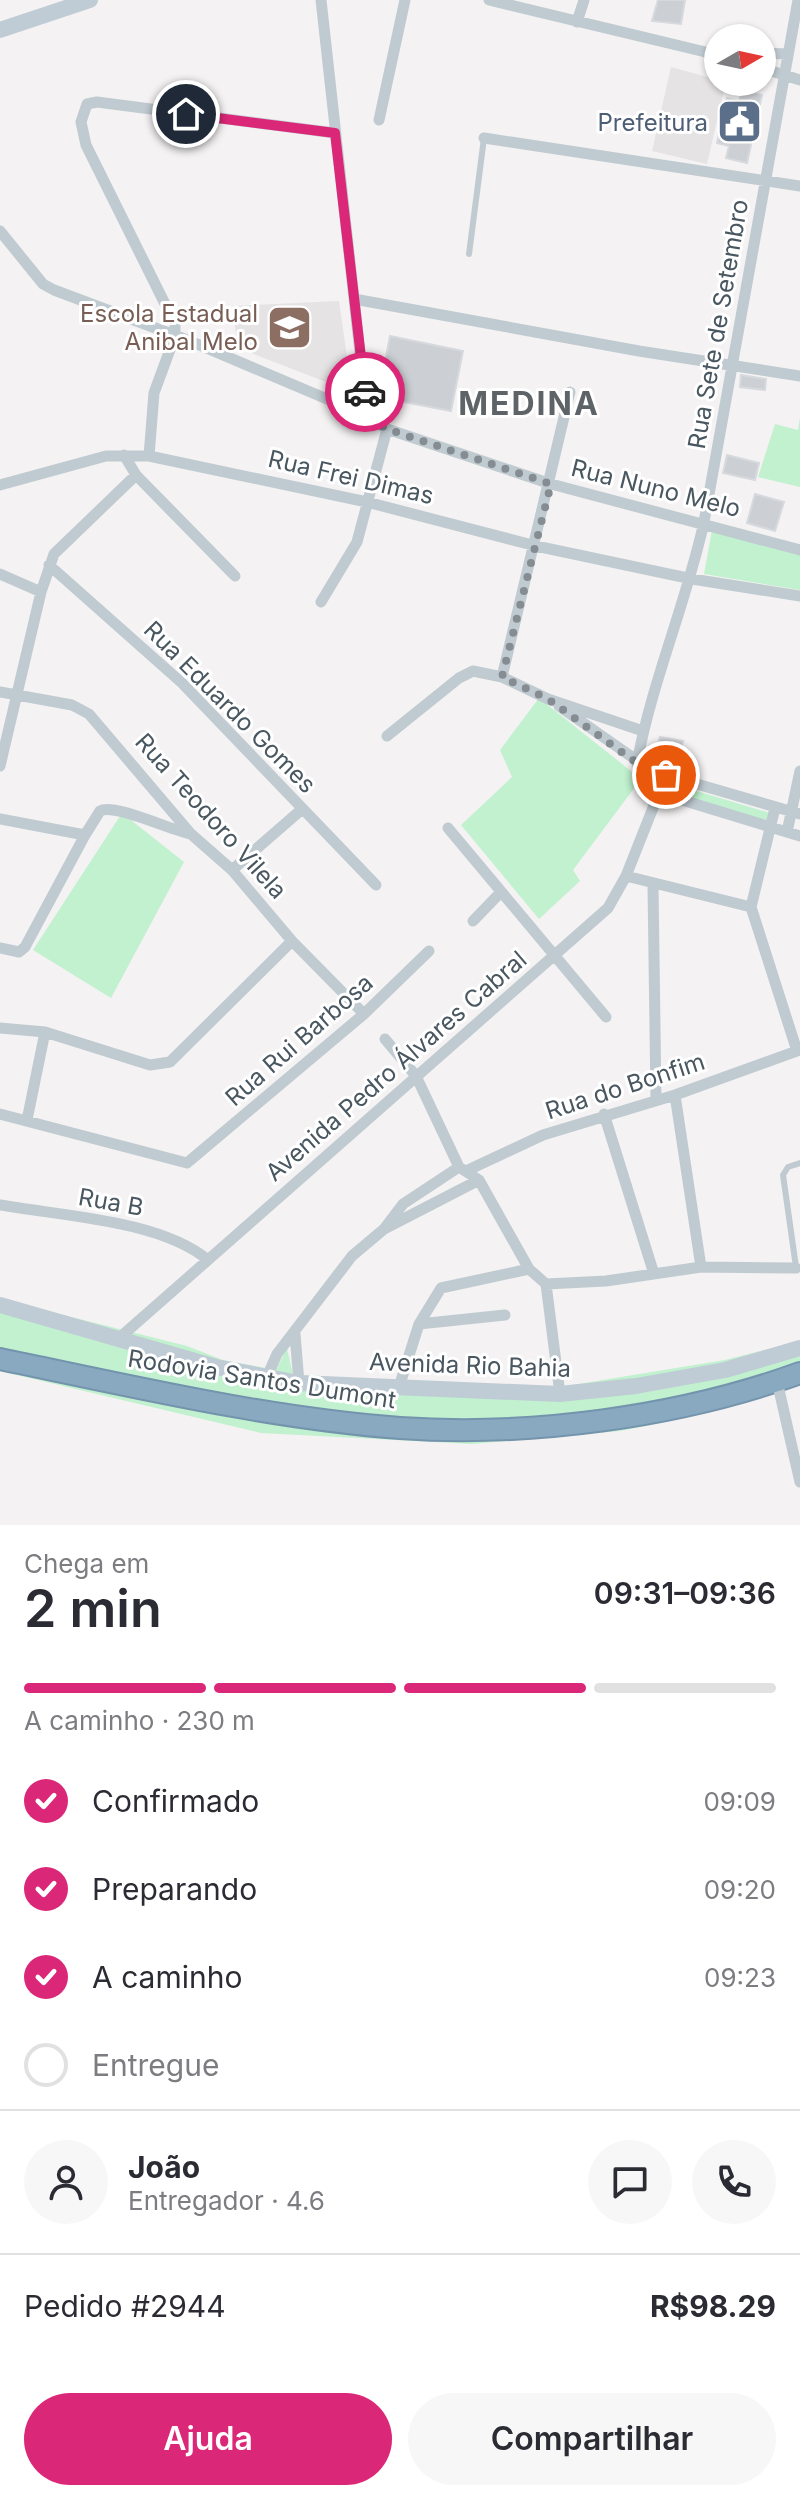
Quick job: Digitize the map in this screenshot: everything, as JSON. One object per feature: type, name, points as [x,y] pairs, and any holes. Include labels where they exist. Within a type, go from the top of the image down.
[{"type":"highway","name":"Rodovia Santos Dumont","points":[[0,1359],[274,1412],[405,1428],[474,1429],[669,1409],[800,1373]]},
{"type":"main road","points":[[0,30],[90,0]]},
{"type":"main road","name":"Avenida Rio Bahia","points":[[0,1305],[266,1379],[299,1383],[560,1394],[636,1386],[725,1370],[800,1348]]},
{"type":"street","points":[[321,0],[367,416]]},
{"type":"street","points":[[379,120],[405,0]]},
{"type":"street","points":[[489,0],[704,50]]},
{"type":"street","points":[[577,22],[584,0]]},
{"type":"street","name":"Rua Sete de Setembro","points":[[637,763],[643,731],[692,579],[798,0]]},
{"type":"street","points":[[776,54],[788,54]]},
{"type":"street","points":[[776,72],[800,80]]},
{"type":"street","points":[[149,456],[154,393],[175,336],[173,318],[86,145],[81,122],[87,104],[335,133]]},
{"type":"street","points":[[484,138],[800,186]]},
{"type":"street","name":"Rua Nuno Melo","points":[[0,231],[43,284],[54,290],[175,336],[367,416],[387,429],[551,484],[704,522],[800,550]]},
{"type":"street","points":[[354,299],[639,351],[800,376]]},
{"type":"street","points":[[502,677],[551,484],[570,392]]},
{"type":"street","points":[[321,602],[357,542],[387,429]]},
{"type":"street","points":[[124,455],[136,475],[235,576]]},
{"type":"street","name":"Rua Frei Dimas","points":[[0,485],[49,469],[124,455],[149,456],[367,502],[536,546],[692,579],[800,596]]},
{"type":"street","points":[[0,766],[41,592],[54,554],[136,475]]},
{"type":"street","name":"Rua Eduardo Gomes","points":[[49,565],[182,683],[376,885]]},
{"type":"street","points":[[0,574],[41,592]]},
{"type":"street","points":[[387,736],[473,671],[502,677],[548,699],[643,731]]},
{"type":"street","name":"Rua Teodoro Vilela","points":[[0,692],[72,705],[89,714],[191,834],[232,870],[292,941],[364,1014]]},
{"type":"street","points":[[548,699],[637,763],[666,775],[795,813]]},
{"type":"street","points":[[787,832],[795,813],[800,771]]},
{"type":"street","name":"Avenida Pedro Álvares Cabral","points":[[117,1340],[608,908],[626,876],[666,775]]},
{"type":"street","points":[[659,793],[800,836]]},
{"type":"street","points":[[0,948],[19,952],[25,947],[100,811],[114,808],[156,825],[191,834]]},
{"type":"street","points":[[775,808],[751,907],[798,1050]]},
{"type":"street","points":[[232,870],[301,810]]},
{"type":"street","points":[[0,819],[85,835]]},
{"type":"street","points":[[448,828],[606,1017]]},
{"type":"street","points":[[626,876],[751,907]]},
{"type":"street","points":[[653,885],[656,1100]]},
{"type":"street","points":[[473,921],[501,892]]},
{"type":"street","points":[[0,1028],[45,1032],[150,1065],[170,1062],[292,941]]},
{"type":"street","name":"Rua Rui Barbosa","points":[[27,1120],[181,1163],[196,1159],[364,1014],[429,951]]},
{"type":"street","points":[[0,1114],[27,1120],[45,1032]]},
{"type":"street","points":[[385,1039],[416,1076],[462,1169],[479,1180],[529,1269],[546,1284],[560,1394]]},
{"type":"street","name":"Rua do Bonfim","points":[[266,1379],[277,1354],[352,1256],[384,1229],[403,1204],[462,1169],[543,1135],[604,1114],[675,1095],[798,1050]]},
{"type":"street","points":[[675,1095],[701,1267]]},
{"type":"street","points":[[604,1114],[654,1274]]},
{"type":"street","name":"Rua do Bonfim","points":[[384,1229],[479,1180]]},
{"type":"street","name":"Rua B","points":[[0,1205],[161,1233],[191,1246],[208,1260]]},
{"type":"street","points":[[546,1284],[701,1267],[798,1268]]},
{"type":"street","points":[[399,1387],[419,1324],[441,1288],[529,1269]]},
{"type":"street","points":[[419,1324],[505,1315]]},
{"type":"street","points":[[295,1334],[299,1383]]},
{"type":"street","points":[[777,1381],[798,1459],[800,1482]]},
{"type":"lane","points":[[469,254],[484,138]]},
{"type":"lane","points":[[798,1268],[783,1175],[784,1170],[800,1163]]},
{"type":"shaded area","points":[[671,67],[704,76],[704,96],[723,96],[707,164],[652,151]]},
{"type":"shaded area","name":"Escola Estadual Anibal Melo","points":[[339,301],[352,392],[238,348],[232,306]]},
{"type":"green space","points":[[800,417],[800,487],[758,477],[775,424],[798,430]]},
{"type":"green space","points":[[712,530],[800,555],[800,590],[704,574]]},
{"type":"green space","points":[[539,698],[641,779],[573,870],[580,881],[539,919],[461,825],[512,777],[500,750]]},
{"type":"green space","points":[[670,783],[770,813],[767,824],[666,793]]},
{"type":"green space","points":[[122,813],[184,862],[111,998],[33,950]]},
{"type":"green space","points":[[0,1299],[187,1346],[223,1360],[276,1370],[287,1348],[293,1375],[554,1388],[725,1360],[800,1341],[800,1383],[666,1422],[620,1431],[472,1444],[261,1433],[0,1371]]},
{"type":"building","points":[[658,0],[685,0],[681,24],[652,21]]},
{"type":"building","name":"Prefeitura","points":[[740,96],[762,96],[747,163],[726,158],[729,146],[717,143],[727,98],[739,101]]},
{"type":"building","points":[[390,336],[463,351],[451,411],[378,397]]},
{"type":"building","points":[[741,375],[766,379],[765,390],[740,387]]},
{"type":"building","points":[[727,455],[759,463],[755,480],[723,473]]},
{"type":"building","points":[[755,494],[784,502],[775,531],[747,523]]},
{"type":"building","points":[[660,737],[683,741],[675,769],[653,761]]},
{"type":"way so far","points":[[365,392],[367,416],[387,429],[439,449],[551,484],[502,677],[548,699],[637,763],[666,775]]},
{"type":"place","name":"Prefeitura","points":[[739,122]]},
{"type":"place","name":"Escola Estadual Anibal Melo","points":[[289,327]]},
{"type":"district","name":"MEDINA","points":[[529,403]]},
{"type":"route","points":[[186,114],[335,133],[365,392]]}]
